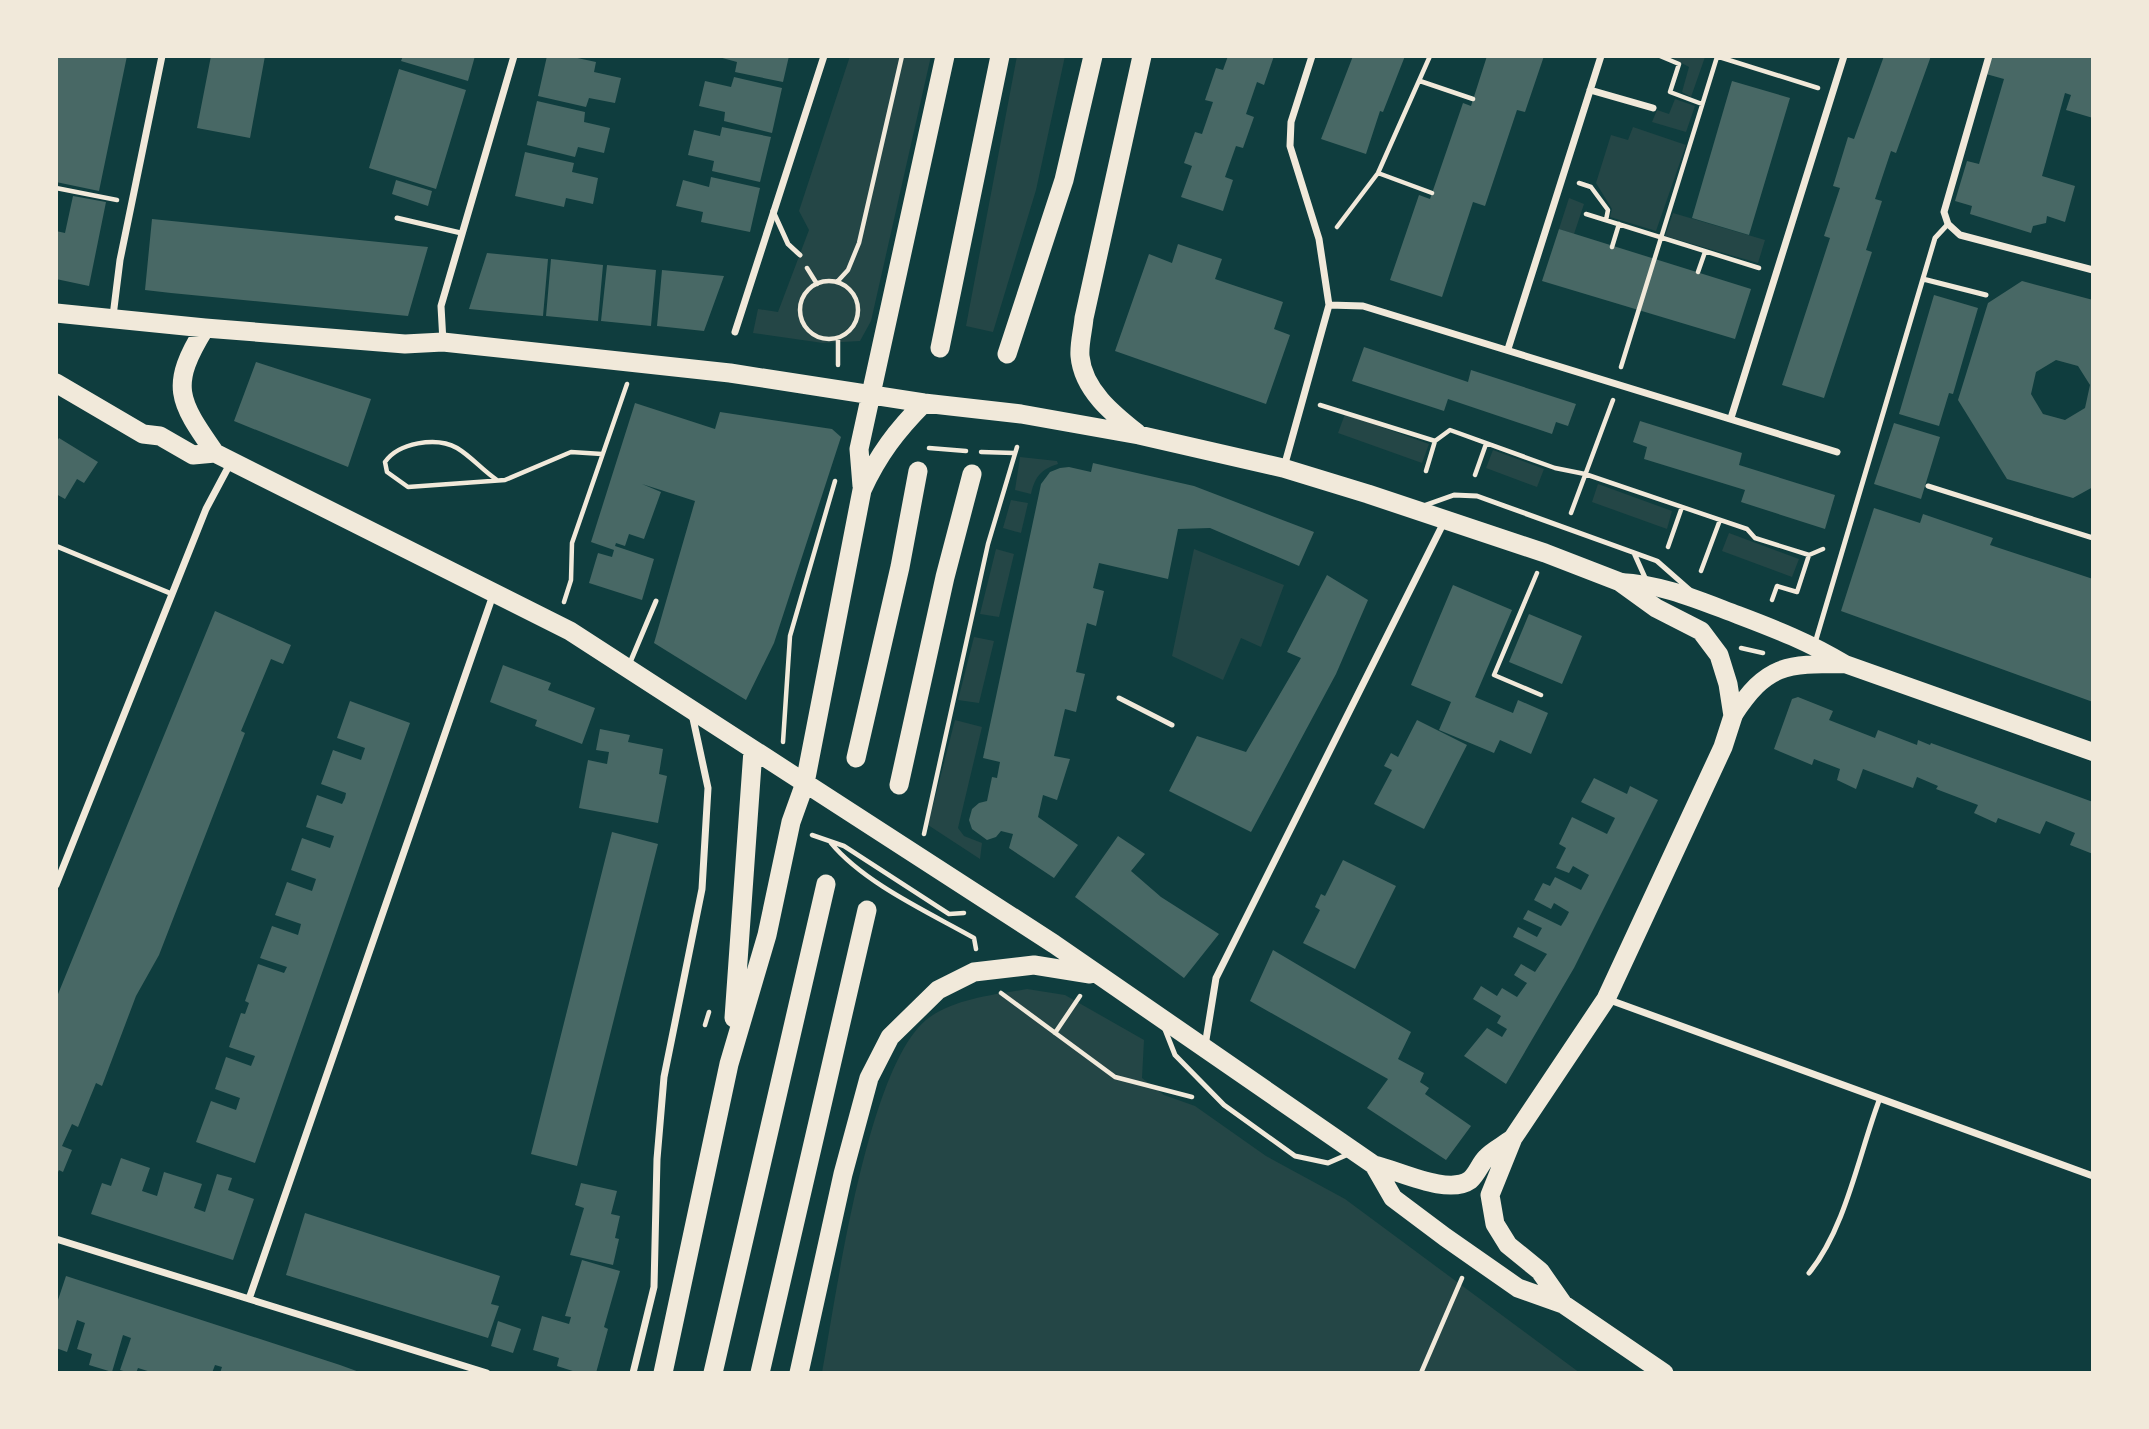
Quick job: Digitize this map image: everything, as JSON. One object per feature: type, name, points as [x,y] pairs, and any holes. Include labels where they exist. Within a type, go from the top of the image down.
[{"type":"highway","points":[[663,1373],[729,1064],[767,935],[791,822],[813,788],[862,490],[859,449],[945,56]]},
{"type":"highway","points":[[940,348],[1000,56]]},
{"type":"highway","points":[[1007,354],[1064,180],[1093,56]]},
{"type":"highway","points":[[1139,435],[1105,407],[1087,379],[1080,357],[1084,318],[1142,56]]},
{"type":"highway","points":[[56,313],[405,344],[443,342],[730,373],[872,396],[1021,414],[1139,435],[1283,468],[1545,553],[1619,582],[1656,608],[1701,631],[1719,655],[1733,716],[1708,783],[1606,999],[1513,1139],[1490,1195],[1492,1214],[1508,1245],[1540,1271],[1563,1304]]},
{"type":"highway","points":[[205,328],[191,351],[181,378],[182,394],[194,422],[223,457]]},
{"type":"highway","points":[[56,383],[143,434],[160,436],[192,455],[223,457],[553,621],[1054,944],[1095,975],[1374,1165],[1401,1171],[1429,1184],[1465,1183],[1472,1178],[1486,1157],[1513,1139]]},
{"type":"highway","points":[[862,490],[879,455],[905,422],[916,402]]},
{"type":"highway","points":[[856,758],[900,566],[918,471]]},
{"type":"highway","points":[[899,785],[945,576],[972,474]]},
{"type":"highway","points":[[729,1064],[742,928],[744,833],[753,750]]},
{"type":"highway","points":[[713,1373],[826,884]]},
{"type":"highway","points":[[760,1373],[867,911]]},
{"type":"highway","points":[[799,1373],[843,1174],[869,1078],[890,1037],[938,990],[974,972],[1034,965],[1095,975]]},
{"type":"highway","points":[[1374,1165],[1393,1198],[1445,1237],[1518,1289],[1563,1304],[1664,1373]]},
{"type":"main road","points":[[1619,582],[1648,583],[1705,602],[1814,645],[1845,664],[2093,752]]},
{"type":"main road","points":[[1733,716],[1750,690],[1786,666],[1845,664]]},
{"type":"street","points":[[113,319],[120,260],[162,56]]},
{"type":"street","points":[[443,342],[441,306],[514,56]]},
{"type":"street","points":[[735,332],[824,56]]},
{"type":"street","points":[[1283,468],[1329,306],[1319,239],[1290,146],[1291,122],[1312,56]]},
{"type":"street","points":[[1508,349],[1601,56]]},
{"type":"street","points":[[1731,418],[1844,56]]},
{"type":"street","points":[[1989,56],[1944,212],[1948,224],[1960,235],[2093,270]]},
{"type":"street","points":[[1590,90],[1653,108]]},
{"type":"street","points":[[1329,306],[1363,306],[1837,452]]},
{"type":"street","points":[[56,885],[206,509],[223,457]]},
{"type":"street","points":[[1204,1047],[1216,978],[1444,520]]},
{"type":"street","points":[[248,1299],[472,647],[494,591]]},
{"type":"street","points":[[634,1373],[653,1295],[657,1159],[664,1077],[702,889],[708,788],[691,708]]},
{"type":"street","points":[[1606,999],[2093,1176]]},
{"type":"street","points":[[56,1239],[487,1373]]},
{"type":"lane","points":[[773,211],[788,244],[800,255]]},
{"type":"lane","points":[[397,218],[461,233]]},
{"type":"lane","points":[[1814,645],[1935,238],[1948,224]]},
{"type":"lane","points":[[1923,279],[1986,295]]},
{"type":"lane","points":[[1928,486],[2093,538]]},
{"type":"lane","points":[[1414,510],[1454,495],[1477,496],[1657,561],[1705,602]]},
{"type":"lane","points":[[56,546],[172,594]]},
{"type":"lane","points":[[1634,552],[1656,608]]},
{"type":"lane","points":[[627,668],[656,601]]},
{"type":"lane","points":[[1119,698],[1172,725]]},
{"type":"lane","points":[[1160,1017],[1175,1055],[1189,1071],[1224,1105],[1285,1149],[1296,1156],[1328,1163],[1353,1152]]},
{"type":"lane","points":[[1809,1273],[1824,1255],[1834,1231],[1880,1098]]},
{"type":"path","points":[[837,282],[852,293],[858,310],[853,328],[838,338],[819,338],[811,333],[801,317],[800,307],[803,298],[817,284],[837,282],[848,270],[859,243],[902,56]]},
{"type":"path","points":[[1337,227],[1378,173],[1430,56]]},
{"type":"path","points":[[1660,56],[1679,64],[1670,92],[1702,104]]},
{"type":"path","points":[[1616,382],[1716,56],[1832,92]]},
{"type":"path","points":[[1420,81],[1473,99]]},
{"type":"path","points":[[1378,173],[1432,193]]},
{"type":"path","points":[[1561,177],[1591,187],[1608,210],[1606,220]]},
{"type":"path","points":[[56,188],[98,197]]},
{"type":"path","points":[[1586,214],[1777,273]]},
{"type":"path","points":[[1612,247],[1619,224]]},
{"type":"path","points":[[1698,272],[1704,252]]},
{"type":"path","points":[[838,338],[839,350]]},
{"type":"path","points":[[553,621],[568,595],[572,543],[632,363]]},
{"type":"path","points":[[1320,405],[1435,441]]},
{"type":"path","points":[[1570,518],[1606,421]]},
{"type":"path","points":[[1426,471],[1435,441],[1450,430],[1555,468],[1585,474],[1747,529],[1755,538],[1809,555],[1823,550]]},
{"type":"path","points":[[497,480],[454,446],[438,443],[401,448],[392,452],[384,462],[387,472],[408,487],[497,480],[525,474],[571,452],[602,454]]},
{"type":"path","points":[[1475,475],[1486,444]]},
{"type":"path","points":[[915,853],[988,544],[1016,450],[1007,453],[920,448]]},
{"type":"path","points":[[783,742],[790,636],[839,471]]},
{"type":"path","points":[[1668,547],[1682,507]]},
{"type":"path","points":[[1702,571],[1720,520]]},
{"type":"path","points":[[1541,695],[1494,675],[1545,553]]},
{"type":"path","points":[[1772,600],[1777,586],[1797,592],[1809,555]]},
{"type":"path","points":[[1752,650],[1764,653]]},
{"type":"path","points":[[807,833],[842,845],[907,887]]},
{"type":"path","points":[[830,841],[842,857],[900,896],[974,938],[978,956]]},
{"type":"path","points":[[1055,1033],[1095,975]]},
{"type":"path","points":[[1000,992],[1115,1077],[1192,1097]]},
{"type":"path","points":[[1421,1373],[1462,1278]]},
{"type":"shaded area","points":[[850,56],[931,56],[871,321],[860,341],[823,343],[753,333],[758,309],[778,312],[809,230],[799,211]]},
{"type":"shaded area","points":[[1017,56],[1065,56],[1036,190],[993,332],[966,326]]},
{"type":"shaded area","points":[[1675,56],[1705,57],[1691,97],[1682,92],[1689,67],[1674,59]]},
{"type":"shaded area","points":[[1675,99],[1695,106],[1686,132],[1652,122],[1657,110],[1669,114]]},
{"type":"shaded area","points":[[1633,127],[1686,145],[1656,231],[1610,217],[1612,209],[1596,183],[1611,135],[1628,140]]},
{"type":"shaded area","points":[[1569,198],[1584,204],[1574,234],[1559,229]]},
{"type":"shaded area","points":[[1673,213],[1765,240],[1758,263],[1665,236]]},
{"type":"shaded area","points":[[1345,414],[1429,444],[1422,463],[1338,433]]},
{"type":"shaded area","points":[[1493,450],[1544,469],[1537,487],[1486,468]]},
{"type":"shaded area","points":[[1020,457],[1057,461],[1058,464],[1040,474],[1031,494],[1015,490]]},
{"type":"shaded area","points":[[1598,484],[1672,511],[1667,529],[1592,502]]},
{"type":"shaded area","points":[[1011,500],[1028,503],[1021,533],[1003,528]]},
{"type":"shaded area","points":[[1729,533],[1799,559],[1792,577],[1722,551]]},
{"type":"shaded area","points":[[996,549],[1014,554],[999,617],[980,614]]},
{"type":"shaded area","points":[[1194,549],[1284,585],[1261,647],[1241,638],[1223,680],[1172,656]]},
{"type":"shaded area","points":[[974,637],[994,641],[979,703],[958,700]]},
{"type":"shaded area","points":[[955,720],[982,727],[958,828],[964,836],[982,843],[980,859],[928,825]]},
{"type":"shaded area","points":[[1027,989],[1065,995],[1144,1040],[1142,1078],[1164,1095],[1195,1106],[1266,1156],[1345,1199],[1580,1373],[822,1373],[858,1182],[872,1128],[889,1080],[908,1041],[930,1017],[952,1005]]},
{"type":"building","points":[[56,56],[127,56],[99,191],[56,182]]},
{"type":"building","points":[[211,56],[265,56],[250,138],[197,128]]},
{"type":"building","points":[[403,56],[475,56],[468,81],[401,61]]},
{"type":"building","points":[[547,56],[568,56],[596,62],[594,72],[621,78],[615,103],[589,98],[586,107],[538,96]]},
{"type":"building","points":[[715,56],[789,56],[783,82],[735,72],[737,62]]},
{"type":"building","points":[[1228,56],[1274,56],[1264,85],[1257,82],[1246,114],[1254,117],[1243,148],[1236,146],[1225,177],[1233,180],[1223,211],[1181,197],[1192,166],[1184,163],[1195,132],[1202,134],[1213,102],[1205,100],[1216,68],[1223,70]]},
{"type":"building","points":[[1353,56],[1405,56],[1383,112],[1380,111],[1366,154],[1321,139]]},
{"type":"building","points":[[1487,56],[1544,56],[1525,112],[1517,110],[1485,206],[1473,202],[1442,297],[1390,280],[1419,195],[1430,199],[1463,103],[1471,106]]},
{"type":"building","points":[[1884,56],[1931,56],[1896,153],[1891,151],[1875,199],[1882,201],[1866,250],[1872,252],[1824,398],[1782,385],[1830,238],[1824,236],[1840,188],[1833,186],[1848,137],[1854,139]]},
{"type":"building","points":[[1991,56],[2093,56],[2093,118],[2066,110],[2071,95],[2065,93],[2042,176],[2075,186],[2065,222],[2047,216],[2046,223],[2033,226],[2031,233],[1970,214],[1972,206],[1955,201],[1967,161],[1979,164],[2004,79],[1986,74]]},
{"type":"building","points":[[399,69],[466,90],[436,189],[369,168]]},
{"type":"building","points":[[734,77],[782,88],[772,133],[724,121],[725,112],[699,106],[705,81],[731,87]]},
{"type":"building","points":[[1732,81],[1790,98],[1749,235],[1692,218]]},
{"type":"building","points":[[537,101],[585,112],[584,122],[610,128],[604,153],[578,147],[575,157],[527,145]]},
{"type":"building","points":[[722,127],[771,137],[760,182],[712,171],[714,161],[688,155],[694,130],[720,136]]},
{"type":"building","points":[[525,152],[574,163],[572,172],[598,178],[593,204],[566,198],[564,207],[515,196]]},
{"type":"building","points":[[711,177],[760,188],[750,232],[701,222],[703,212],[676,206],[683,180],[709,187]]},
{"type":"building","points":[[396,180],[432,191],[428,206],[392,194]]},
{"type":"building","points":[[73,196],[106,202],[89,286],[56,279],[56,231],[65,233]]},
{"type":"building","points":[[152,219],[428,247],[408,316],[171,293],[145,290]]},
{"type":"building","points":[[1559,229],[1751,289],[1735,339],[1542,281]]},
{"type":"building","points":[[1178,244],[1222,259],[1215,279],[1283,302],[1274,329],[1290,335],[1266,404],[1115,351],[1149,254],[1172,263]]},
{"type":"building","points":[[487,253],[548,259],[543,316],[469,309]]},
{"type":"building","points":[[551,259],[603,265],[598,321],[546,316]]},
{"type":"building","points":[[607,265],[656,270],[651,326],[601,321]]},
{"type":"building","points":[[662,270],[724,276],[704,331],[657,326]]},
{"type":"building","points":[[2022,281],[2093,300],[2093,487],[2073,498],[2007,479],[1958,400],[1988,303]],"holes":[[[2056,360],[2078,366],[2090,385],[2085,408],[2065,420],[2043,414],[2031,394],[2036,372]]]},
{"type":"building","points":[[1934,295],[1978,308],[1953,394],[1949,393],[1939,426],[1899,414]]},
{"type":"building","points":[[1364,347],[1468,382],[1471,370],[1576,404],[1568,426],[1556,422],[1552,434],[1448,399],[1444,411],[1352,381]]},
{"type":"building","points":[[256,362],[371,399],[348,467],[234,421]]},
{"type":"building","points":[[635,403],[715,429],[720,412],[832,429],[841,437],[774,643],[746,700],[654,643],[695,501],[642,484],[661,492],[644,539],[629,534],[625,546],[616,543],[615,546],[654,559],[642,600],[589,583],[598,553],[612,557],[614,550],[591,542]]},
{"type":"building","points":[[1640,421],[1742,453],[1739,465],[1835,495],[1825,529],[1741,502],[1745,490],[1644,459],[1647,447],[1633,442]]},
{"type":"building","points":[[1894,423],[1940,437],[1921,499],[1874,484]]},
{"type":"building","points":[[59,438],[98,462],[84,483],[77,479],[65,499],[56,494],[56,443]]},
{"type":"building","points":[[1093,463],[1194,486],[1314,532],[1299,566],[1210,528],[1178,529],[1168,579],[1099,563],[1093,588],[1104,591],[1096,626],[1087,623],[1076,672],[1085,674],[1076,712],[1065,709],[1054,756],[1070,759],[1057,800],[1043,795],[1038,817],[1078,845],[1054,878],[1009,848],[1013,834],[1001,831],[996,837],[987,840],[972,829],[969,820],[972,809],[987,801],[992,777],[997,778],[1000,762],[983,758],[1041,484],[1050,472],[1069,467],[1091,472]]},
{"type":"building","points":[[1874,508],[1920,523],[1923,514],[1993,538],[1990,545],[2093,579],[2093,702],[1841,611]]},
{"type":"building","points":[[1327,575],[1368,600],[1336,674],[1251,832],[1169,791],[1197,736],[1246,752],[1301,658],[1287,652]]},
{"type":"building","points":[[1453,585],[1512,610],[1475,697],[1513,713],[1518,700],[1548,713],[1531,754],[1500,740],[1494,753],[1439,730],[1451,702],[1411,685]]},
{"type":"building","points":[[215,611],[291,645],[283,664],[271,659],[241,731],[245,733],[159,955],[136,996],[102,1086],[96,1083],[78,1127],[72,1124],[62,1146],[72,1150],[63,1172],[59,1170],[56,1176],[56,999]]},
{"type":"building","points":[[1529,614],[1582,636],[1562,684],[1509,662]]},
{"type":"building","points":[[503,665],[551,683],[548,690],[595,708],[582,744],[535,726],[537,720],[490,702]]},
{"type":"building","points":[[1798,697],[1833,711],[1829,720],[1875,738],[1878,730],[1917,745],[1918,740],[1930,745],[1931,743],[2093,802],[2093,854],[2070,845],[2075,833],[2046,821],[2040,834],[1998,818],[1996,823],[1974,813],[1978,805],[1936,789],[1938,786],[1917,777],[1913,788],[1863,769],[1856,789],[1837,780],[1840,769],[1814,759],[1812,765],[1774,749],[1792,699]]},
{"type":"building","points":[[350,701],[410,723],[255,1163],[196,1142],[211,1101],[236,1110],[240,1098],[215,1089],[226,1057],[251,1066],[255,1056],[229,1047],[241,1013],[245,1014],[249,1003],[245,1001],[258,964],[284,973],[287,967],[260,958],[272,926],[298,935],[301,924],[275,915],[287,882],[312,891],[316,879],[291,870],[302,838],[330,848],[334,836],[306,827],[317,795],[342,804],[345,798],[346,793],[321,784],[333,750],[361,760],[365,748],[337,738]]},
{"type":"building","points":[[1417,720],[1467,745],[1424,829],[1374,804],[1392,770],[1384,766],[1391,753],[1398,757]]},
{"type":"building","points":[[600,729],[630,735],[628,742],[663,749],[659,774],[667,776],[658,823],[579,808],[588,760],[607,764],[609,752],[596,750]]},
{"type":"building","points":[[1594,778],[1627,794],[1630,786],[1658,800],[1574,968],[1506,1084],[1464,1056],[1487,1028],[1502,1037],[1507,1029],[1497,1023],[1501,1016],[1473,999],[1481,986],[1497,996],[1502,988],[1517,997],[1527,983],[1514,975],[1521,964],[1535,972],[1547,954],[1513,937],[1518,927],[1537,937],[1542,928],[1523,919],[1528,910],[1561,926],[1566,918],[1569,912],[1554,903],[1551,909],[1534,900],[1543,883],[1550,886],[1555,877],[1581,890],[1589,875],[1573,866],[1569,873],[1556,868],[1566,848],[1559,844],[1572,817],[1607,834],[1615,818],[1581,802]]},
{"type":"building","points":[[612,832],[658,844],[577,1166],[531,1154]]},
{"type":"building","points":[[1118,836],[1145,854],[1131,871],[1161,897],[1219,934],[1184,978],[1075,897]]},
{"type":"building","points":[[1343,860],[1396,886],[1355,969],[1303,943],[1320,910],[1315,907],[1321,894],[1325,896]]},
{"type":"building","points":[[1273,950],[1411,1032],[1398,1059],[1424,1073],[1420,1082],[1429,1088],[1425,1094],[1471,1126],[1446,1160],[1367,1108],[1388,1079],[1250,1001]]},
{"type":"building","points":[[121,1158],[150,1168],[142,1191],[157,1196],[164,1172],[202,1184],[194,1208],[205,1212],[217,1174],[232,1178],[228,1190],[254,1199],[233,1260],[91,1214],[102,1183],[111,1186]]},
{"type":"building","points":[[581,1183],[617,1191],[611,1214],[620,1216],[615,1238],[619,1239],[613,1265],[570,1255],[584,1208],[575,1205]]},
{"type":"building","points":[[305,1213],[500,1276],[491,1304],[499,1306],[488,1338],[286,1275]]},
{"type":"building","points":[[582,1260],[620,1271],[604,1327],[608,1329],[596,1373],[579,1373],[557,1366],[559,1358],[533,1350],[542,1316],[569,1324],[571,1317],[565,1316]]},
{"type":"building","points":[[66,1276],[362,1373],[220,1373],[222,1367],[215,1365],[212,1373],[154,1373],[138,1368],[136,1373],[130,1373],[120,1370],[131,1338],[123,1335],[112,1372],[89,1365],[92,1354],[77,1349],[85,1323],[77,1320],[67,1352],[56,1348],[56,1306]]},
{"type":"building","points":[[498,1321],[521,1329],[513,1353],[491,1346]]}]
